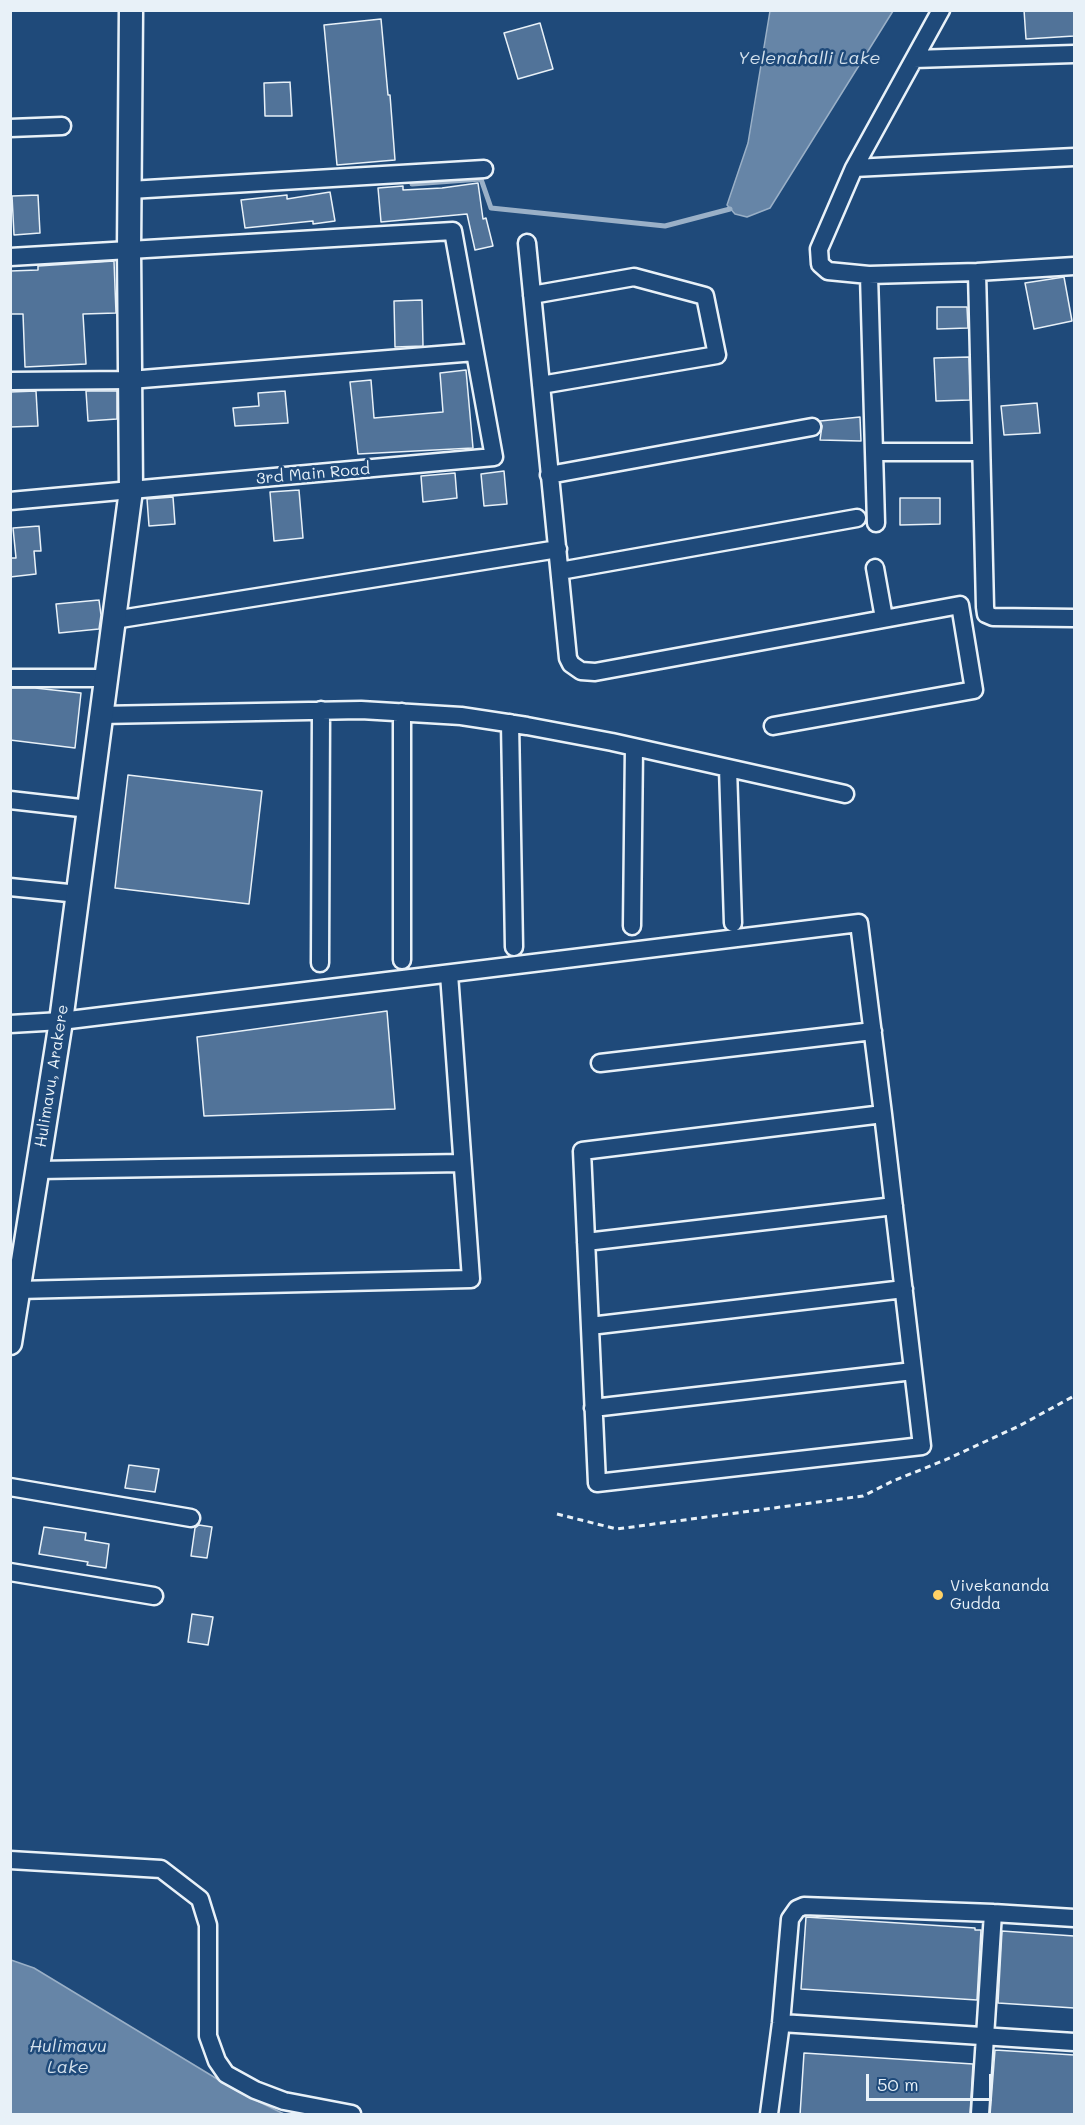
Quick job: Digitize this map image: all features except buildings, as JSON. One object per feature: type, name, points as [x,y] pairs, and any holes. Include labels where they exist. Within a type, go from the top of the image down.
[{"type":"street","name":"Hulimavu, Arakere","points":[[10,1342],[61,1021],[131,490],[129,250],[131,10]]},
{"type":"street","points":[[941,10],[854,168],[819,249],[820,264],[828,271],[869,274],[977,272],[1074,266]]},
{"type":"street","points":[[914,58],[1074,54]]},
{"type":"street","points":[[10,128],[62,126]]},
{"type":"street","points":[[854,168],[1074,158]]},
{"type":"street","points":[[130,190],[484,169]]},
{"type":"street","points":[[10,257],[453,231],[475,352],[130,380],[10,381]]},
{"type":"street","points":[[527,243],[568,658],[571,664],[581,671],[596,672],[960,605],[974,690],[773,726]]},
{"type":"street","points":[[977,272],[984,607],[986,614],[993,617],[1074,618]]},
{"type":"street","points":[[869,274],[876,523]]},
{"type":"street","points":[[532,295],[634,277],[705,296],[717,355],[541,385]]},
{"type":"street","name":"3rd Main Road","points":[[10,501],[495,457],[475,352]]},
{"type":"street","points":[[549,474],[812,427]]},
{"type":"street","points":[[874,452],[981,452]]},
{"type":"street","points":[[560,571],[857,518]]},
{"type":"street","points":[[114,620],[558,549]]},
{"type":"street","points":[[875,568],[885,618]]},
{"type":"street","points":[[10,678],[106,678]]},
{"type":"street","points":[[320,963],[321,710]]},
{"type":"street","points":[[100,715],[361,710],[461,716],[634,747],[845,794]]},
{"type":"street","points":[[402,712],[402,960]]},
{"type":"street","points":[[510,723],[514,946]]},
{"type":"street","points":[[632,926],[634,747]]},
{"type":"street","points":[[728,768],[733,923]]},
{"type":"street","points":[[10,800],[89,809]]},
{"type":"street","points":[[10,887],[78,894]]},
{"type":"street","points":[[10,1024],[61,1021],[859,923],[873,1031],[914,1371],[922,1446],[597,1483],[582,1151],[883,1114]]},
{"type":"street","points":[[18,1290],[471,1279],[449,974]]},
{"type":"street","points":[[600,1063],[873,1031]]},
{"type":"street","points":[[38,1170],[462,1163]]},
{"type":"street","points":[[586,1242],[894,1206]]},
{"type":"street","points":[[590,1326],[904,1289]]},
{"type":"street","points":[[593,1408],[914,1371]]},
{"type":"street","points":[[10,1487],[191,1518]]},
{"type":"street","points":[[10,1572],[154,1596]]},
{"type":"street","points":[[10,1860],[161,1869],[200,1899],[208,1925],[208,2036],[217,2061],[226,2074],[255,2090],[284,2101],[352,2115]]},
{"type":"street","points":[[769,2115],[781,2023],[790,1919],[797,1909],[804,1906],[1074,1918]]},
{"type":"street","points":[[980,2115],[993,1913]]},
{"type":"street","points":[[781,2023],[1074,2042]]},
{"type":"path","points":[[557,1514],[617,1529],[863,1496],[1019,1425],[1074,1396]]},
{"type":"water","name":"Yelenahalli Lake","points":[[770,11],[893,11],[770,208],[747,217],[735,214],[727,205],[748,143]]},
{"type":"water","name":"Hulimavu Lake","points":[[11,1960],[34,1968],[237,2091],[284,2114],[11,2114]]},
{"type":"waterway","points":[[412,184],[481,179],[491,208],[665,226],[730,209]]},
{"type":"place","name":"Vivekananda Gudda","points":[[938,1595]]}]
